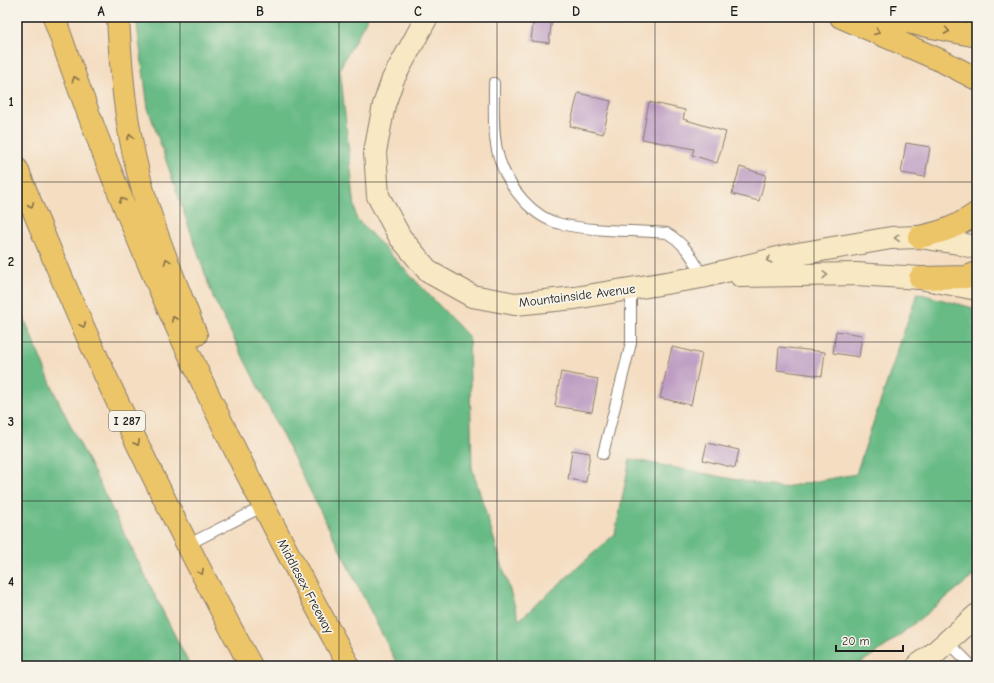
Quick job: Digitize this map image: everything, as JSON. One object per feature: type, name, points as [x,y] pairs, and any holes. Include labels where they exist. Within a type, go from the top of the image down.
[{"type":"highway","points":[[54,17],[105,159],[139,241],[205,386],[264,506]]},
{"type":"highway","points":[[118,17],[124,99],[139,176],[151,218],[165,257],[264,506]]},
{"type":"highway","points":[[841,17],[942,60],[977,80]]},
{"type":"highway","points":[[882,17],[977,36]]},
{"type":"highway","name":"I 287","points":[[17,169],[59,271],[140,450],[251,666]]},
{"type":"highway","points":[[919,237],[939,233],[960,225],[977,213]]},
{"type":"highway","points":[[920,278],[966,277],[977,274]]},
{"type":"highway","name":"Middlesex Freeway","points":[[264,506],[350,666]]},
{"type":"street","name":"Mountainside Avenue","points":[[427,17],[393,79],[384,105],[375,152],[378,196],[400,237],[429,272],[472,296],[515,304],[575,298],[702,277],[786,256],[891,238],[919,237],[958,243],[977,248]]},
{"type":"street","name":"Mountainside Avenue","points":[[702,277],[856,274],[920,278],[977,289]]},
{"type":"street","points":[[917,666],[931,656],[977,615]]},
{"type":"lane","points":[[494,84],[494,128],[497,155],[503,173],[528,206],[545,218],[560,224],[583,228],[667,233],[685,247],[694,260],[702,277]]},
{"type":"lane","points":[[603,454],[631,343],[631,289]]},
{"type":"lane","points":[[188,545],[264,506]]},
{"type":"lane","points":[[948,641],[972,666]]},
{"type":"green space","points":[[136,17],[368,17],[340,68],[356,218],[469,337],[472,468],[519,620],[615,534],[630,459],[779,488],[856,474],[917,293],[977,309],[977,573],[886,646],[856,666],[398,666],[213,297],[148,108]]},
{"type":"green space","points":[[17,301],[56,396],[190,666],[17,666]]},
{"type":"building","points":[[534,17],[552,17],[549,43],[531,41]]},
{"type":"building","points":[[578,93],[611,101],[603,134],[570,126]]},
{"type":"building","points":[[649,102],[685,110],[683,119],[726,132],[717,163],[692,155],[694,149],[642,139]]},
{"type":"building","points":[[906,143],[930,147],[925,177],[901,173]]},
{"type":"building","points":[[740,167],[766,175],[759,201],[732,194]]},
{"type":"building","points":[[836,331],[862,335],[859,357],[833,353]]},
{"type":"building","points":[[672,347],[702,354],[691,405],[660,398]]},
{"type":"building","points":[[779,347],[825,352],[822,376],[777,370]]},
{"type":"building","points":[[561,372],[598,379],[592,412],[555,406]]},
{"type":"building","points":[[707,443],[739,450],[735,468],[703,460]]},
{"type":"building","points":[[572,450],[590,453],[586,482],[568,479]]}]
